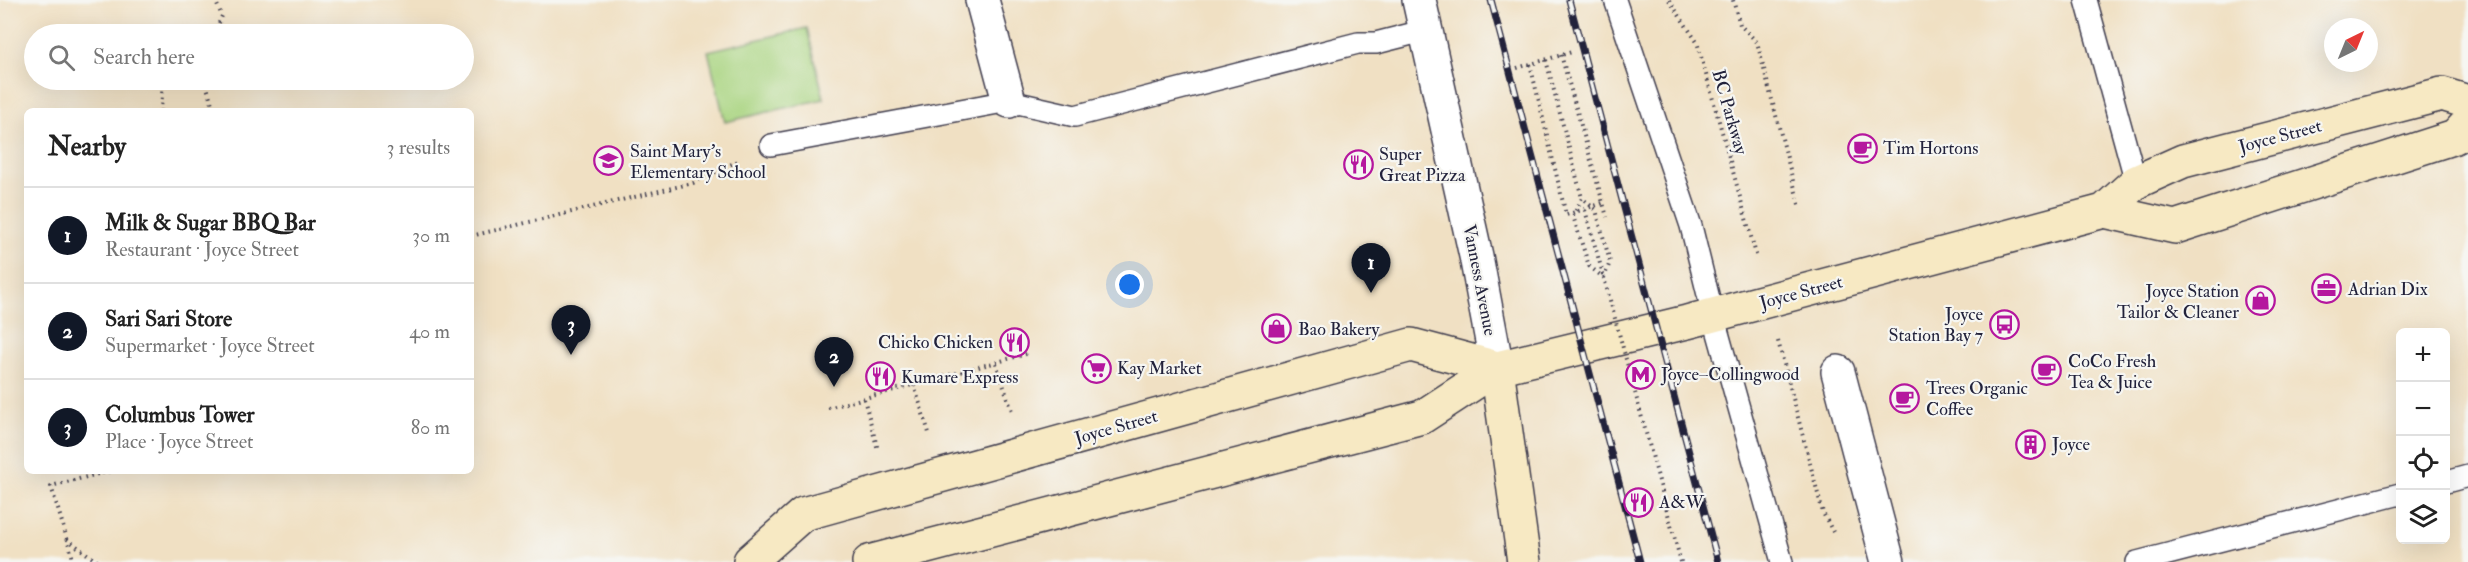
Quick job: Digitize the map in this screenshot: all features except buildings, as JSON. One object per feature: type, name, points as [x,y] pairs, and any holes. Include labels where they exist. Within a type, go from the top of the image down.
[{"type":"main road","name":"Joyce Street","points":[[869,562],[1422,417],[1497,368],[1713,315],[2104,211],[2136,182],[2183,161],[2442,94],[2468,102]]},
{"type":"main road","name":"Joyce Street","points":[[2104,211],[2175,227],[2455,137],[2468,123]]},
{"type":"main road","name":"Joyce Street","points":[[751,562],[803,514],[1411,345],[1497,368]]},
{"type":"main road","name":"Vanness Avenue","points":[[1497,368],[1524,562]]},
{"type":"street","points":[[982,0],[1009,101]]},
{"type":"street","name":"Vanness Avenue","points":[[1423,15],[1478,266],[1497,368]]},
{"type":"street","points":[[1838,372],[1888,562]]},
{"type":"lane","points":[[1615,0],[1691,226],[1713,315],[1782,562]]},
{"type":"lane","points":[[2086,0],[2136,182]]},
{"type":"lane","points":[[771,145],[1009,101],[1075,116],[1358,43],[1376,43],[1423,15]]},
{"type":"lane","points":[[2450,481],[2468,476]]},
{"type":"lane","points":[[2137,562],[2396,495]]},
{"type":"path","points":[[215,0],[222,16],[218,24]]},
{"type":"path","name":"BC Parkway","points":[[1669,0],[1697,42],[1752,237]]},
{"type":"path","points":[[1733,0],[1740,25],[1757,42],[1800,208]]},
{"type":"path","points":[[1517,69],[1572,52]]},
{"type":"path","points":[[1561,55],[1607,217]]},
{"type":"path","points":[[1546,60],[1570,144],[1582,198],[1596,210],[1610,262],[1604,278]]},
{"type":"path","points":[[1530,64],[1566,215],[1603,203]]},
{"type":"path","points":[[161,108],[162,90]]},
{"type":"path","points":[[208,90],[213,108]]},
{"type":"path","points":[[474,235],[693,183],[771,145]]},
{"type":"path","points":[[1582,198],[1573,216],[1589,266],[1604,278]]},
{"type":"path","points":[[1585,210],[1682,562]]},
{"type":"path","points":[[828,408],[1030,353]]},
{"type":"path","points":[[996,363],[1015,420]]},
{"type":"path","points":[[1785,365],[1823,513],[1838,542]]},
{"type":"path","points":[[914,385],[932,443]]},
{"type":"path","points":[[864,399],[879,457]]},
{"type":"path","points":[[74,562],[51,486],[98,474]]},
{"type":"path","points":[[67,538],[98,562]]},
{"type":"green space","points":[[807,28],[824,99],[725,122],[708,51]]},
{"type":"railway","points":[[1491,0],[1640,562]]},
{"type":"railway","points":[[1569,0],[1718,562]]},
{"type":"place","name":"Tim Hortons","points":[[1862,148]]},
{"type":"place","name":"Saint Mary's Elementary School","points":[[609,161]]},
{"type":"place","name":"Super Great Pizza","points":[[1358,164]]},
{"type":"place","name":"Adrian Dix","points":[[2327,289]]},
{"type":"place","name":"Milk & Sugar BBQ Bar","points":[[1371,293]]},
{"type":"place","name":"Joyce Station Tailor & Cleaner","points":[[2260,301]]},
{"type":"place","name":"Joyce Station Bay 7","points":[[2004,324]]},
{"type":"place","name":"Bao Bakery","points":[[1277,329]]},
{"type":"place","name":"Chicko Chicken","points":[[1014,342]]},
{"type":"place","name":"Columbus Tower","points":[[571,355]]},
{"type":"place","name":"Kay Market","points":[[1096,368]]},
{"type":"place","name":"CoCo Fresh Tea & Juice","points":[[2047,371]]},
{"type":"place","name":"Joyce–Collingwood","points":[[1640,374]]},
{"type":"place","name":"Kumare Express","points":[[880,377]]},
{"type":"place","name":"Sari Sari Store","points":[[834,387]]},
{"type":"place","name":"Trees Organic Coffee","points":[[1905,398]]},
{"type":"place","name":"Joyce","points":[[2031,444]]},
{"type":"place","name":"A&W","points":[[1638,502]]}]
